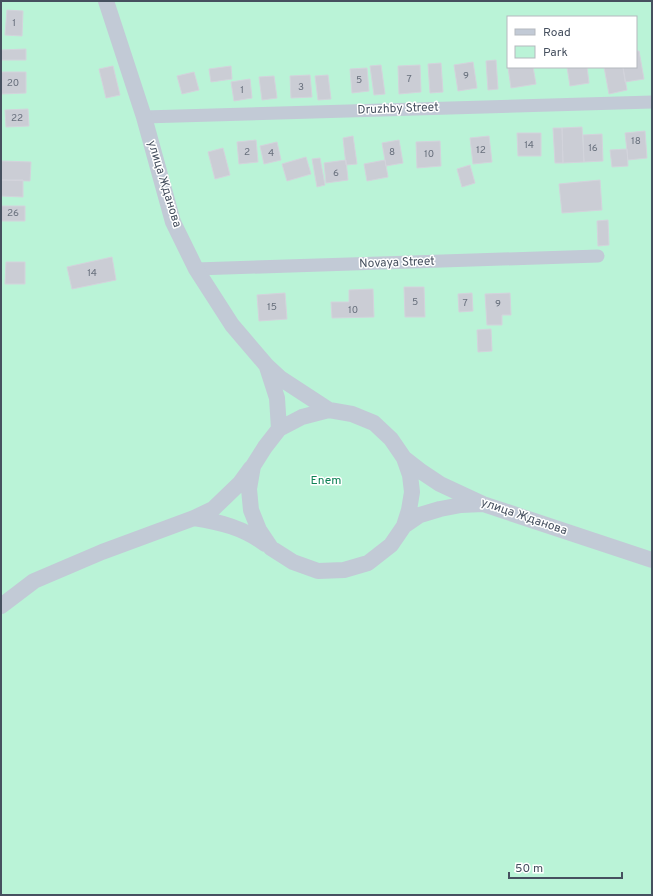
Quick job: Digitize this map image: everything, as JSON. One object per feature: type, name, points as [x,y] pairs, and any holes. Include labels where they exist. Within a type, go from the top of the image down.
[{"type":"street","name":"улица Жданова","points":[[106,1],[144,117],[173,222],[196,269],[232,325],[267,366],[280,378],[329,410],[352,414],[374,423],[391,439],[404,458],[410,475],[412,492],[409,510],[404,526],[390,545],[368,563],[344,570],[318,571],[293,562],[271,548],[259,530],[251,510],[249,489],[253,466],[279,429],[302,417],[329,410]]},
{"type":"street","name":"Druzhby Street","points":[[144,117],[652,102]]},
{"type":"street","name":"Novaya Street","points":[[196,269],[598,256]]},
{"type":"street","points":[[267,366],[277,398],[279,429]]},
{"type":"street","name":"улица Жданова","points":[[404,458],[440,484],[483,504],[652,560]]},
{"type":"street","points":[[1,606],[34,581],[102,552],[194,518],[213,509],[240,483],[253,466]]},
{"type":"street","points":[[404,526],[420,515],[440,509],[461,505],[483,504]]},
{"type":"street","points":[[194,518],[235,527],[255,536],[271,548]]},
{"type":"green space","name":"Enem","points":[[1,1],[652,1],[652,895],[1,895]]},
{"type":"building","points":[[7,10],[23,11],[22,36],[5,35]]},
{"type":"building","points":[[26,49],[26,60],[1,60],[1,50]]},
{"type":"building","points":[[637,51],[639,51],[644,79],[625,82],[623,68],[637,68]]},
{"type":"building","points":[[496,60],[498,89],[488,90],[486,61]]},
{"type":"building","points":[[473,62],[477,88],[458,91],[454,65]]},
{"type":"building","points":[[441,63],[443,92],[430,93],[428,64]]},
{"type":"building","points":[[381,65],[385,94],[374,95],[370,66]]},
{"type":"building","points":[[420,65],[421,92],[399,94],[398,66]]},
{"type":"building","points":[[113,66],[120,95],[106,98],[99,69]]},
{"type":"building","points":[[231,66],[232,79],[211,82],[209,69]]},
{"type":"building","points":[[367,68],[369,91],[352,93],[350,69]]},
{"type":"building","points":[[508,68],[533,68],[536,84],[511,88]]},
{"type":"building","points":[[567,68],[587,68],[589,83],[570,86]]},
{"type":"building","points":[[604,68],[623,68],[627,90],[609,94]]},
{"type":"building","points":[[1,72],[26,72],[26,93],[1,94]]},
{"type":"building","points":[[194,72],[199,90],[182,94],[177,76]]},
{"type":"building","points":[[310,75],[312,97],[291,98],[290,76]]},
{"type":"building","points":[[328,75],[331,99],[318,100],[315,76]]},
{"type":"building","points":[[274,76],[277,98],[262,100],[259,77]]},
{"type":"building","points":[[250,79],[252,98],[234,101],[231,82]]},
{"type":"building","points":[[28,109],[29,126],[6,127],[5,110]]},
{"type":"building","points":[[582,127],[584,162],[563,163],[562,128]]},
{"type":"building","points":[[553,128],[562,128],[563,163],[555,163]]},
{"type":"building","points":[[645,131],[647,158],[628,160],[625,133]]},
{"type":"building","points":[[517,133],[541,133],[541,156],[518,156]]},
{"type":"building","points":[[602,134],[603,161],[584,162],[583,135]]},
{"type":"building","points":[[353,136],[357,164],[346,165],[343,138]]},
{"type":"building","points":[[489,136],[492,162],[473,164],[470,138]]},
{"type":"building","points":[[256,140],[258,162],[239,164],[237,142]]},
{"type":"building","points":[[399,140],[403,163],[386,166],[382,143]]},
{"type":"building","points":[[440,141],[441,166],[417,168],[416,142]]},
{"type":"building","points":[[277,142],[281,160],[264,164],[260,146]]},
{"type":"building","points":[[223,148],[230,175],[215,179],[208,152]]},
{"type":"building","points":[[627,149],[628,166],[612,167],[610,150]]},
{"type":"building","points":[[306,157],[311,174],[287,181],[282,164]]},
{"type":"building","points":[[320,158],[325,185],[317,187],[312,159]]},
{"type":"building","points":[[346,160],[348,180],[326,183],[324,163]]},
{"type":"building","points":[[385,160],[388,177],[367,181],[364,164]]},
{"type":"building","points":[[1,161],[31,162],[30,181],[1,180]]},
{"type":"building","points":[[470,165],[475,183],[462,187],[457,169]]},
{"type":"building","points":[[1,180],[23,180],[23,197],[1,196]]},
{"type":"building","points":[[600,180],[602,210],[562,213],[559,184]]},
{"type":"building","points":[[1,206],[25,206],[25,221],[1,221]]},
{"type":"building","points":[[608,220],[609,245],[598,246],[597,221]]},
{"type":"building","points":[[112,257],[116,280],[72,289],[67,267]]},
{"type":"building","points":[[6,262],[25,262],[25,284],[5,284]]},
{"type":"building","points":[[404,287],[424,287],[425,317],[405,317]]},
{"type":"building","points":[[373,289],[374,317],[332,318],[331,302],[349,302],[349,290]]},
{"type":"building","points":[[285,293],[287,319],[259,321],[257,295]]},
{"type":"building","points":[[472,293],[473,311],[459,312],[458,294]]},
{"type":"building","points":[[510,293],[511,315],[502,315],[502,325],[487,325],[485,294]]},
{"type":"building","points":[[491,329],[492,351],[478,352],[477,330]]}]
